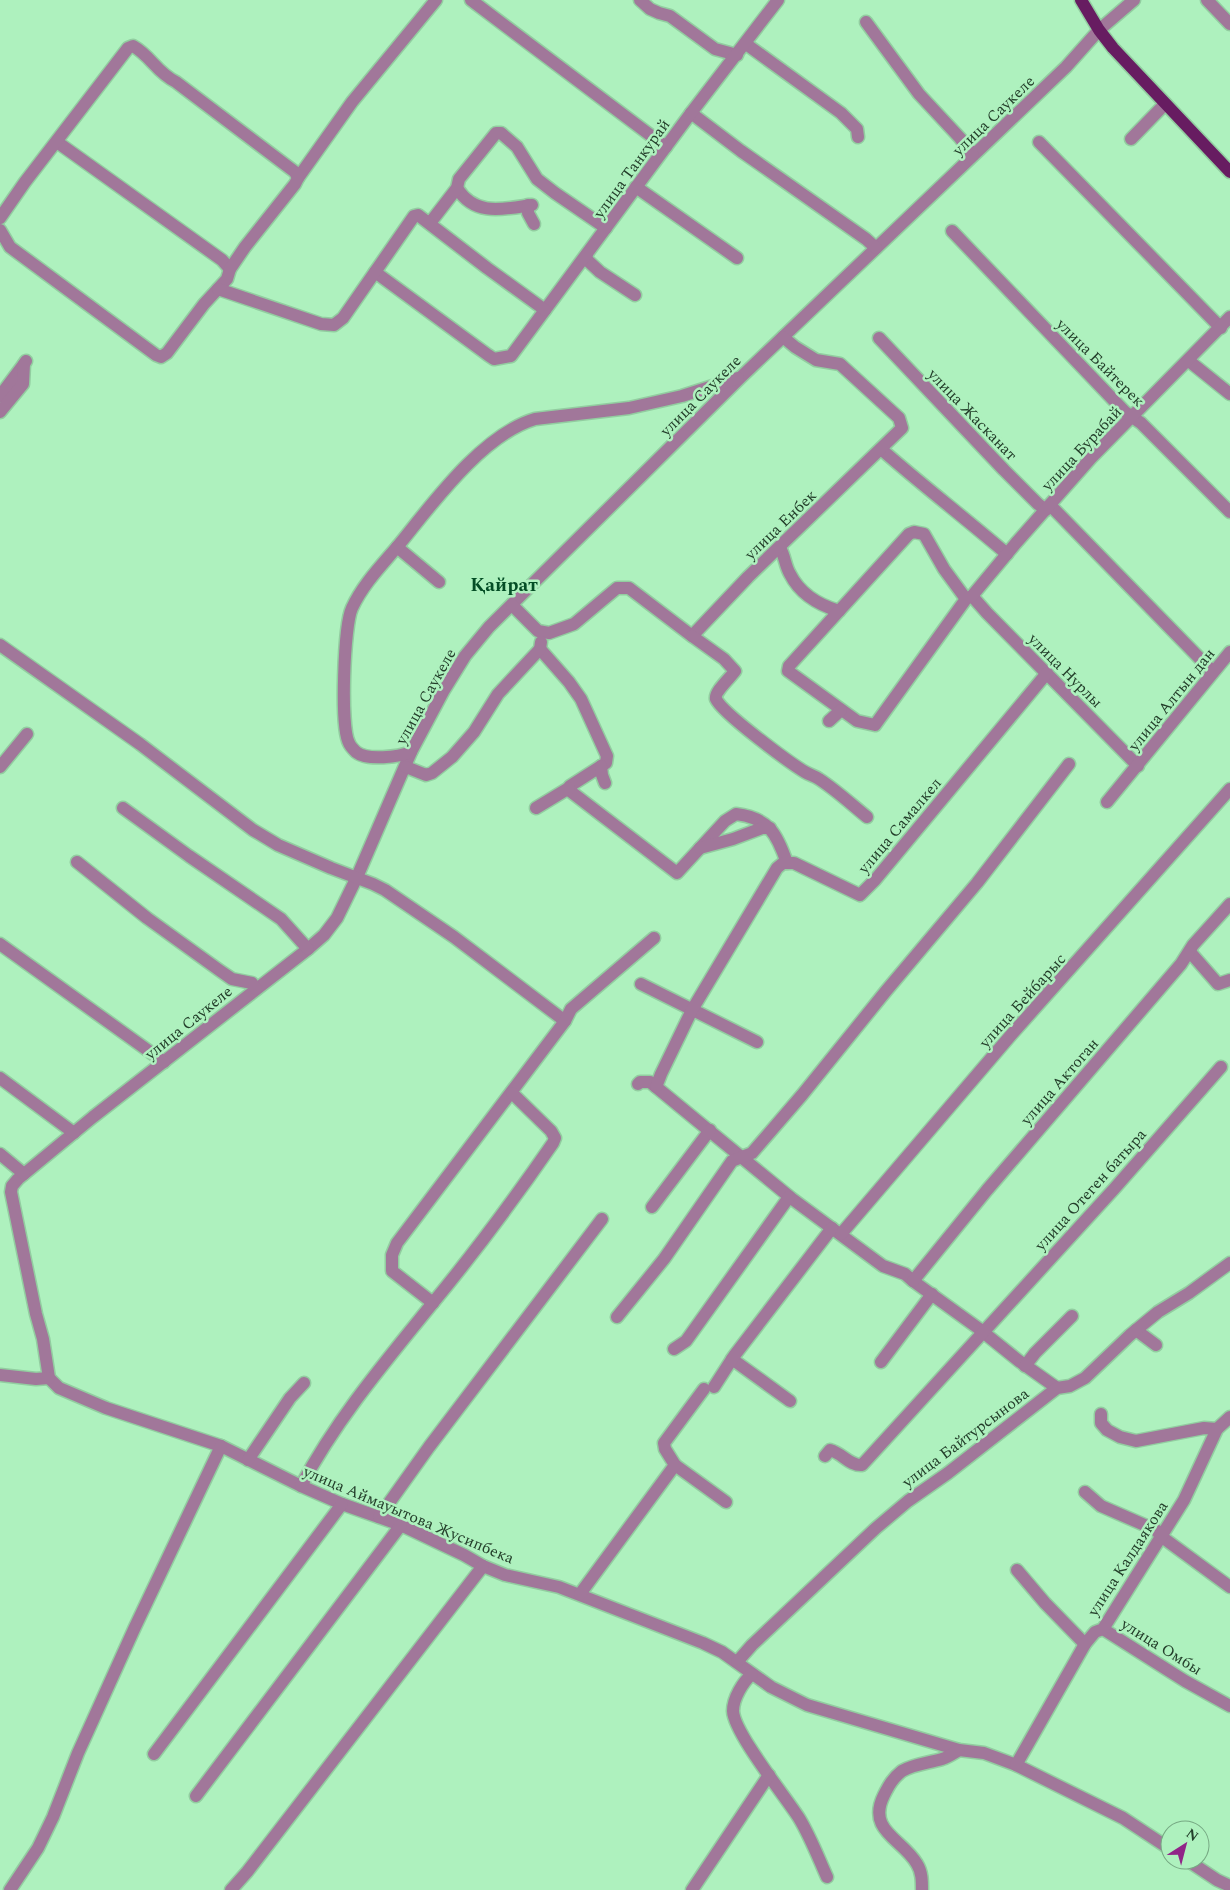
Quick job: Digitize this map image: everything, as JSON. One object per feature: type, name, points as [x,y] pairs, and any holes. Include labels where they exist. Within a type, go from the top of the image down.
[{"type":"main road","points":[[1081,0],[1098,30],[1230,172]]},
{"type":"street","points":[[0,230],[10,247],[156,355],[162,356],[167,353],[204,304],[218,289],[245,247],[295,184],[352,102],[436,0]]},
{"type":"street","points":[[471,0],[666,147]]},
{"type":"street","points":[[640,0],[659,13],[670,16],[715,49],[737,55]]},
{"type":"street","name":"улица Танкурай","points":[[375,272],[494,359],[511,356],[691,113],[778,0]]},
{"type":"street","name":"улица Саукеле","points":[[49,1378],[43,1340],[11,1192],[12,1186],[93,1117],[324,935],[337,918],[412,752],[444,690],[465,656],[489,627],[741,377],[1066,67],[1098,30],[1134,0]]},
{"type":"street","points":[[1207,0],[1230,24]]},
{"type":"street","points":[[866,22],[919,94],[974,155]]},
{"type":"street","points":[[746,44],[841,113],[857,129],[858,137]]},
{"type":"street","points":[[0,218],[25,182],[128,48],[133,46],[160,72],[295,172],[298,178]]},
{"type":"street","points":[[1130,140],[1165,104]]},
{"type":"street","points":[[691,113],[876,248]]},
{"type":"street","points":[[430,224],[458,188],[459,179],[496,133],[501,133],[516,147],[537,178],[555,193],[606,228]]},
{"type":"street","points":[[57,142],[222,260],[229,274],[227,288],[231,292]]},
{"type":"street","points":[[1038,142],[1220,328]]},
{"type":"street","points":[[636,187],[737,258]]},
{"type":"street","points":[[458,188],[461,194],[476,205],[493,210],[530,205],[528,213],[534,224]]},
{"type":"street","points":[[218,289],[321,324],[334,325],[342,318],[414,216],[418,215],[546,310]]},
{"type":"street","name":"улица Байтерек","points":[[952,231],[1131,417],[1141,423],[1230,512]]},
{"type":"street","points":[[587,254],[586,259],[600,272],[635,295]]},
{"type":"street","name":"улица Бурабай","points":[[841,710],[857,721],[876,725],[969,598],[1007,554],[1131,417],[1189,361],[1230,317]]},
{"type":"street","name":"улица Енбек","points":[[692,636],[748,577],[902,428],[899,418],[840,364],[816,360],[783,337]]},
{"type":"street","name":"улица Жасканат","points":[[879,338],[1011,477],[1048,508],[1213,672]]},
{"type":"street","points":[[1189,361],[1230,394]]},
{"type":"street","points":[[0,396],[25,362],[23,384],[0,412]]},
{"type":"street","points":[[412,752],[399,756],[366,757],[357,753],[349,743],[345,731],[345,653],[351,609],[365,585],[446,487],[477,456],[502,435],[522,422],[535,418],[628,408],[682,396],[741,377]]},
{"type":"street","points":[[881,448],[926,489],[966,519],[1007,554]]},
{"type":"street","name":"улица Нурлы","points":[[840,611],[909,534],[914,532],[924,534],[944,569],[969,598],[1047,673],[1138,766]]},
{"type":"street","points":[[397,547],[439,582]]},
{"type":"street","points":[[780,548],[789,573],[800,590],[826,607],[840,611],[788,668],[792,675],[841,710],[829,721]]},
{"type":"street","points":[[512,605],[525,619],[543,633],[556,632],[574,624],[617,588],[629,588],[724,659],[735,672],[722,685],[716,696],[716,699],[724,709],[744,728],[805,772],[822,781],[867,817]]},
{"type":"street","points":[[406,767],[426,774],[432,773],[452,757],[474,732],[498,694],[540,649],[543,633]]},
{"type":"street","points":[[0,645],[140,744],[253,830],[278,845],[385,890],[447,933],[565,1021]]},
{"type":"street","points":[[536,808],[569,788],[607,761],[607,756],[581,700],[569,682],[540,649]]},
{"type":"street","name":"улица Алтын дан","points":[[1106,802],[1138,766],[1230,652]]},
{"type":"street","name":"улица Самалкел","points":[[787,863],[801,866],[860,895],[876,880],[1047,673]]},
{"type":"street","points":[[0,767],[27,734]]},
{"type":"street","points":[[617,1317],[664,1259],[732,1161],[752,1153],[759,1146],[977,883],[1069,764]]},
{"type":"street","points":[[601,766],[602,775],[606,783]]},
{"type":"street","points":[[569,788],[570,791],[677,873],[725,822],[736,814],[749,816],[774,831],[787,863],[783,863],[777,868],[692,1010],[660,1074],[656,1087]]},
{"type":"street","name":"улица Бейбарыс","points":[[674,1465],[665,1449],[664,1443],[836,1231],[1230,789]]},
{"type":"street","points":[[123,808],[281,919],[308,949]]},
{"type":"street","points":[[700,848],[734,839],[762,828],[770,828]]},
{"type":"street","points":[[78,862],[147,918],[219,970],[232,979],[252,983],[256,988]]},
{"type":"street","name":"улица Актоган","points":[[914,1281],[987,1190],[1190,952],[1193,945],[1230,904]]},
{"type":"street","points":[[433,1303],[392,1271],[392,1255],[397,1243],[565,1021],[571,1009],[654,938]]},
{"type":"street","points":[[0,944],[164,1062]]},
{"type":"street","points":[[1190,952],[1218,984],[1230,980]]},
{"type":"street","points":[[641,984],[757,1042]]},
{"type":"street","name":"улица Отеген батыра","points":[[825,1456],[830,1450],[856,1465],[862,1465],[1114,1189],[1221,1066]]},
{"type":"street","points":[[0,1078],[74,1133]]},
{"type":"street","points":[[638,1084],[645,1081],[656,1087],[789,1197],[883,1266],[905,1274],[1025,1366],[1057,1388]]},
{"type":"street","points":[[301,1486],[338,1426],[518,1193],[553,1142],[555,1138],[551,1131],[512,1092]]},
{"type":"street","points":[[652,1207],[710,1130]]},
{"type":"street","points":[[0,1154],[24,1174]]},
{"type":"street","points":[[674,1349],[686,1341],[789,1197]]},
{"type":"street","points":[[379,1517],[429,1446],[602,1219]]},
{"type":"street","name":"улица Байтурсынова","points":[[737,1662],[752,1645],[908,1501],[1057,1388],[1070,1386],[1085,1378],[1158,1312],[1228,1269]]},
{"type":"street","points":[[881,1362],[932,1294]]},
{"type":"street","points":[[1025,1366],[1072,1316]]},
{"type":"street","points":[[1136,1330],[1156,1345]]},
{"type":"street","points":[[732,1359],[790,1401]]},
{"type":"street","points":[[0,1375],[36,1379],[49,1378]]},
{"type":"street","name":"улица Аймауытова Жусипбека","points":[[49,1378],[53,1384],[69,1393],[220,1446],[301,1486],[342,1504],[401,1525],[505,1575],[559,1587],[580,1594],[703,1643],[722,1652],[771,1687],[807,1705],[959,1750],[984,1753],[1016,1765],[1123,1818],[1160,1842]]},
{"type":"street","points":[[248,1460],[290,1398],[304,1383]]},
{"type":"street","points":[[1101,1414],[1101,1423],[1107,1430],[1120,1437],[1136,1441],[1204,1428],[1217,1429]]},
{"type":"street","name":"улица Калдаякова","points":[[1016,1765],[1085,1644],[1095,1632],[1103,1629],[1162,1537],[1184,1500],[1217,1429],[1229,1419]]},
{"type":"street","points":[[10,1890],[38,1848],[53,1817],[78,1753],[220,1446]]},
{"type":"street","points":[[580,1594],[674,1465],[726,1502]]},
{"type":"street","points":[[1085,1492],[1101,1506],[1156,1530],[1162,1537],[1230,1587]]},
{"type":"street","points":[[154,1754],[342,1504]]},
{"type":"street","points":[[196,1796],[401,1525]]},
{"type":"street","points":[[231,1890],[247,1872],[483,1566]]},
{"type":"street","points":[[1017,1570],[1045,1603],[1085,1644]]},
{"type":"street","name":"улица Омбы","points":[[1103,1629],[1185,1681],[1230,1706]]},
{"type":"street","points":[[752,1674],[746,1679],[738,1694],[733,1708],[734,1717],[742,1733],[802,1824],[827,1876]]},
{"type":"street","points":[[923,1890],[921,1874],[917,1863],[882,1824],[879,1810],[892,1780],[904,1770],[945,1758],[959,1750]]},
{"type":"street","points":[[692,1890],[769,1775]]},
{"type":"street","points":[[1197,1870],[1213,1885],[1230,1886]]},
{"type":"district","name":"Қайрат","points":[[504,584]]}]
